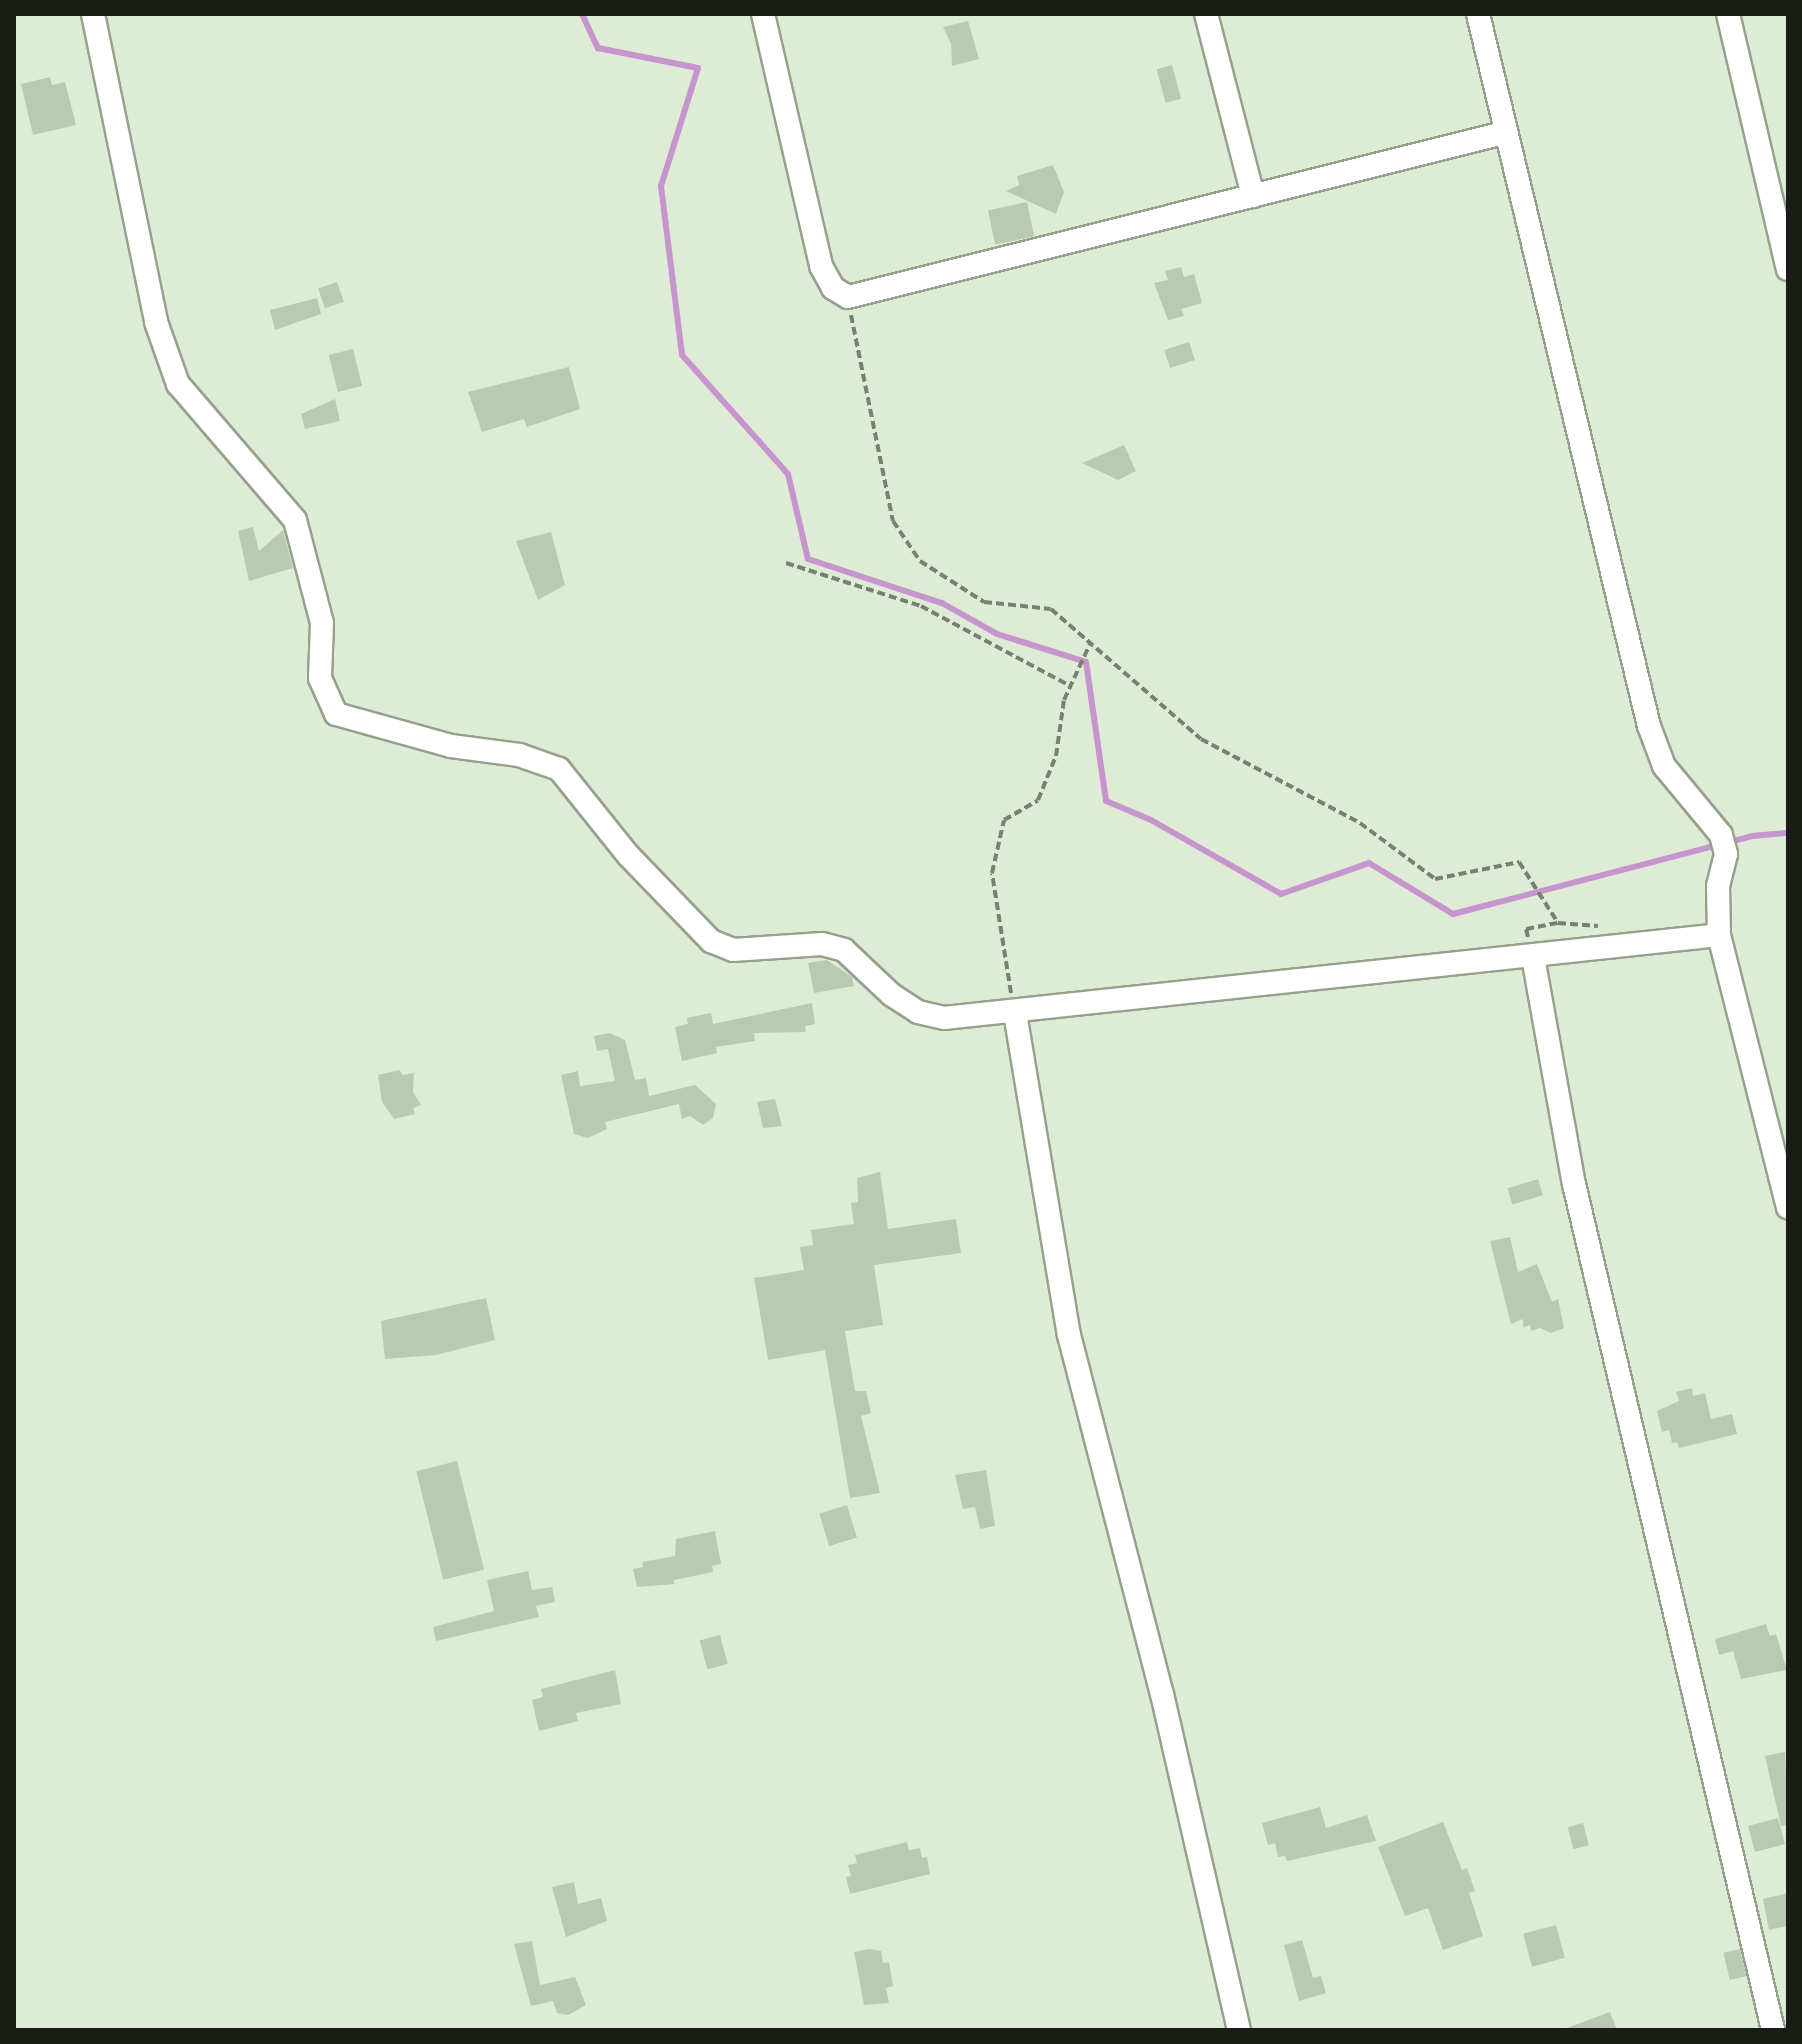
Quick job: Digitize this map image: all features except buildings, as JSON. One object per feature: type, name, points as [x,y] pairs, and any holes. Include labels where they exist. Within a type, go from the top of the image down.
[{"type":"street","points":[[93,14],[156,322],[178,384],[295,520],[322,623],[320,678],[336,714],[451,746],[519,755],[559,769],[628,855],[711,941],[733,950],[822,944],[844,950],[892,995],[918,1012],[944,1018],[995,1010],[1015,1013],[1103,998],[1183,996],[1719,935]]},
{"type":"street","points":[[763,14],[821,266],[833,288],[848,297],[1504,133]]},
{"type":"street","points":[[1206,14],[1253,196]]},
{"type":"street","points":[[1478,14],[1504,133],[1649,726],[1664,766],[1721,835],[1726,854],[1718,886],[1719,935],[1788,1207]]},
{"type":"street","points":[[1728,14],[1788,269]]},
{"type":"street","points":[[1533,957],[1574,1184],[1773,2030]]},
{"type":"street","points":[[1015,1013],[1069,1335],[1162,1694],[1239,2030]]},
{"type":"path","points":[[848,297],[893,521],[920,561],[984,602],[1051,609],[1201,739],[1360,823],[1435,879],[1519,862],[1558,923],[1602,926]]},
{"type":"path","points":[[786,563],[921,606],[1070,686]]},
{"type":"path","points":[[1015,1013],[992,873],[1004,820],[1038,800],[1056,756],[1070,686],[1090,644]]},
{"type":"waterway","points":[[582,14],[598,48],[698,68],[661,186],[682,355],[788,474],[808,559],[942,603],[997,634],[1086,662],[1106,801],[1151,820],[1281,894],[1369,863],[1453,914],[1752,836],[1788,833]]}]
